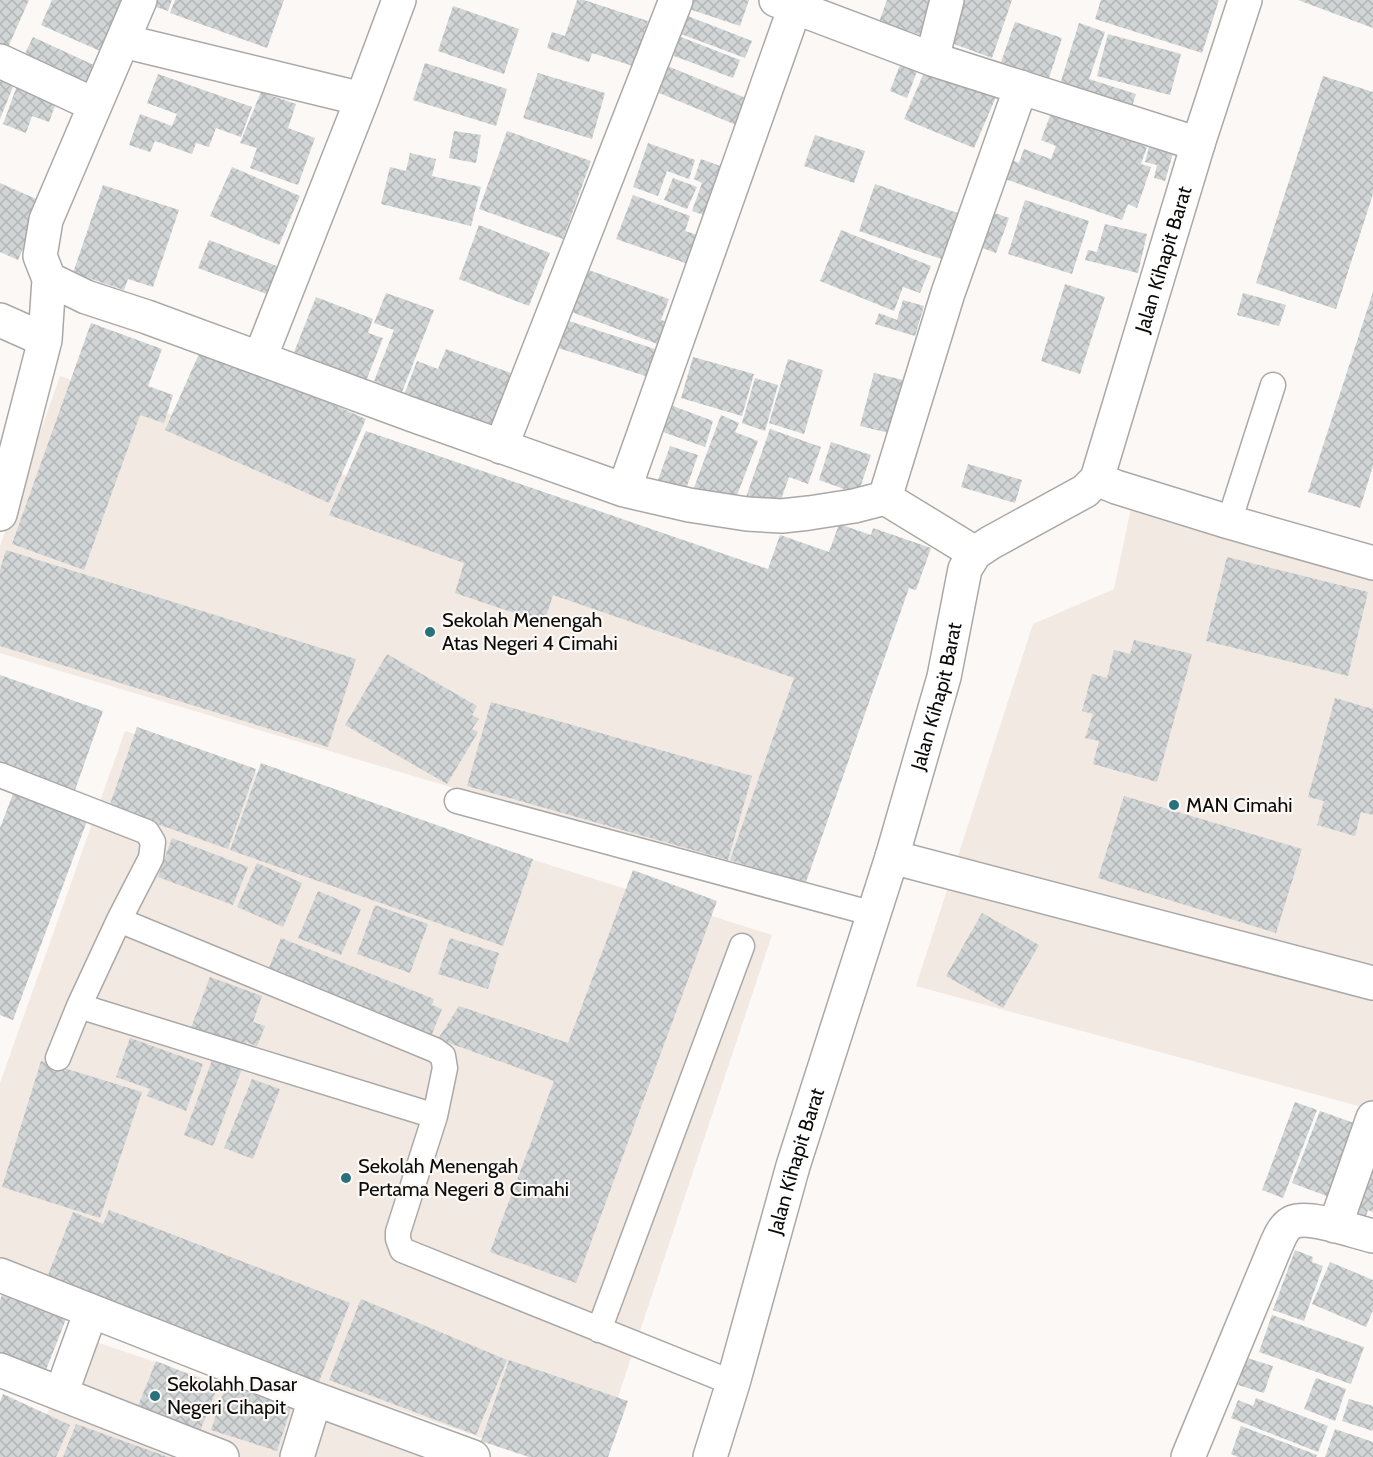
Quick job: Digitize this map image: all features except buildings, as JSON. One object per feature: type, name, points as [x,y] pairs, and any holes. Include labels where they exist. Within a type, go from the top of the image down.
[{"type":"street","points":[[0,514],[45,340],[49,279],[40,256],[46,220],[140,0]]},
{"type":"street","points":[[260,358],[399,0]]},
{"type":"street","points":[[501,447],[675,0]]},
{"type":"street","points":[[932,59],[947,0]]},
{"type":"street","name":"Jalan Kihapit Barat","points":[[1097,479],[1198,144],[1245,0]]},
{"type":"street","points":[[624,490],[786,4],[932,59],[1198,144]]},
{"type":"street","points":[[123,41],[362,99]]},
{"type":"street","points":[[0,62],[95,105]]},
{"type":"street","points":[[885,498],[948,292],[1021,87]]},
{"type":"street","points":[[49,279],[86,297],[147,317],[501,447],[624,490],[689,505],[747,514],[782,516],[854,506],[885,498],[975,553],[1085,491],[1097,479],[1229,522],[1373,563]]},
{"type":"street","points":[[0,320],[45,340]]},
{"type":"street","name":"Jalan Kihapit Barat","points":[[710,1457],[733,1383],[793,1166],[892,857],[944,677],[965,568],[975,553]]},
{"type":"street","points":[[892,857],[1373,983]]},
{"type":"street","points":[[1335,1226],[1373,1118]]},
{"type":"street","points":[[1188,1457],[1284,1230],[1292,1222],[1304,1220],[1373,1236]]},
{"type":"street","points":[[0,1275],[315,1399],[473,1457]]},
{"type":"street","points":[[61,1394],[91,1311]]},
{"type":"street","points":[[0,1370],[222,1457]]},
{"type":"street","points":[[297,1457],[315,1399]]},
{"type":"lane","points":[[1229,522],[1273,385]]},
{"type":"lane","points":[[0,775],[147,832],[153,842],[152,858],[119,920],[79,1006],[58,1058]]},
{"type":"lane","points":[[457,801],[874,914]]},
{"type":"lane","points":[[119,920],[435,1050],[442,1056],[445,1068],[435,1116],[398,1232],[402,1250],[733,1383]]},
{"type":"lane","points":[[599,1330],[742,946]]},
{"type":"lane","points":[[79,1006],[435,1116]]},
{"type":"shaded area","name":"Sekolah Menengah Atas Negeri 4 Cimahi","points":[[60,376],[509,532],[865,611],[800,891],[0,653],[0,546]]},
{"type":"shaded area","name":"MAN Cimahi","points":[[1131,508],[1373,575],[1373,1110],[916,986],[1033,624],[1114,589]]},
{"type":"shaded area","name":"Sekolah Menengah Pertama Negeri 8 Cimahi","points":[[125,731],[772,935],[598,1457],[537,1457],[0,1273],[0,1083]]},
{"type":"shaded area","name":"Sekolahh Dasar Negeri Cihapit","points":[[75,1335],[439,1457],[32,1457]]},
{"type":"place","name":"Sekolah Menengah Atas Negeri 4 Cimahi","points":[[430,632]]},
{"type":"place","name":"MAN Cimahi","points":[[1174,805]]},
{"type":"place","name":"Sekolah Menengah Pertama Negeri 8 Cimahi","points":[[346,1178]]},
{"type":"place","name":"Sekolahh Dasar Negeri Cihapit","points":[[155,1396]]}]
